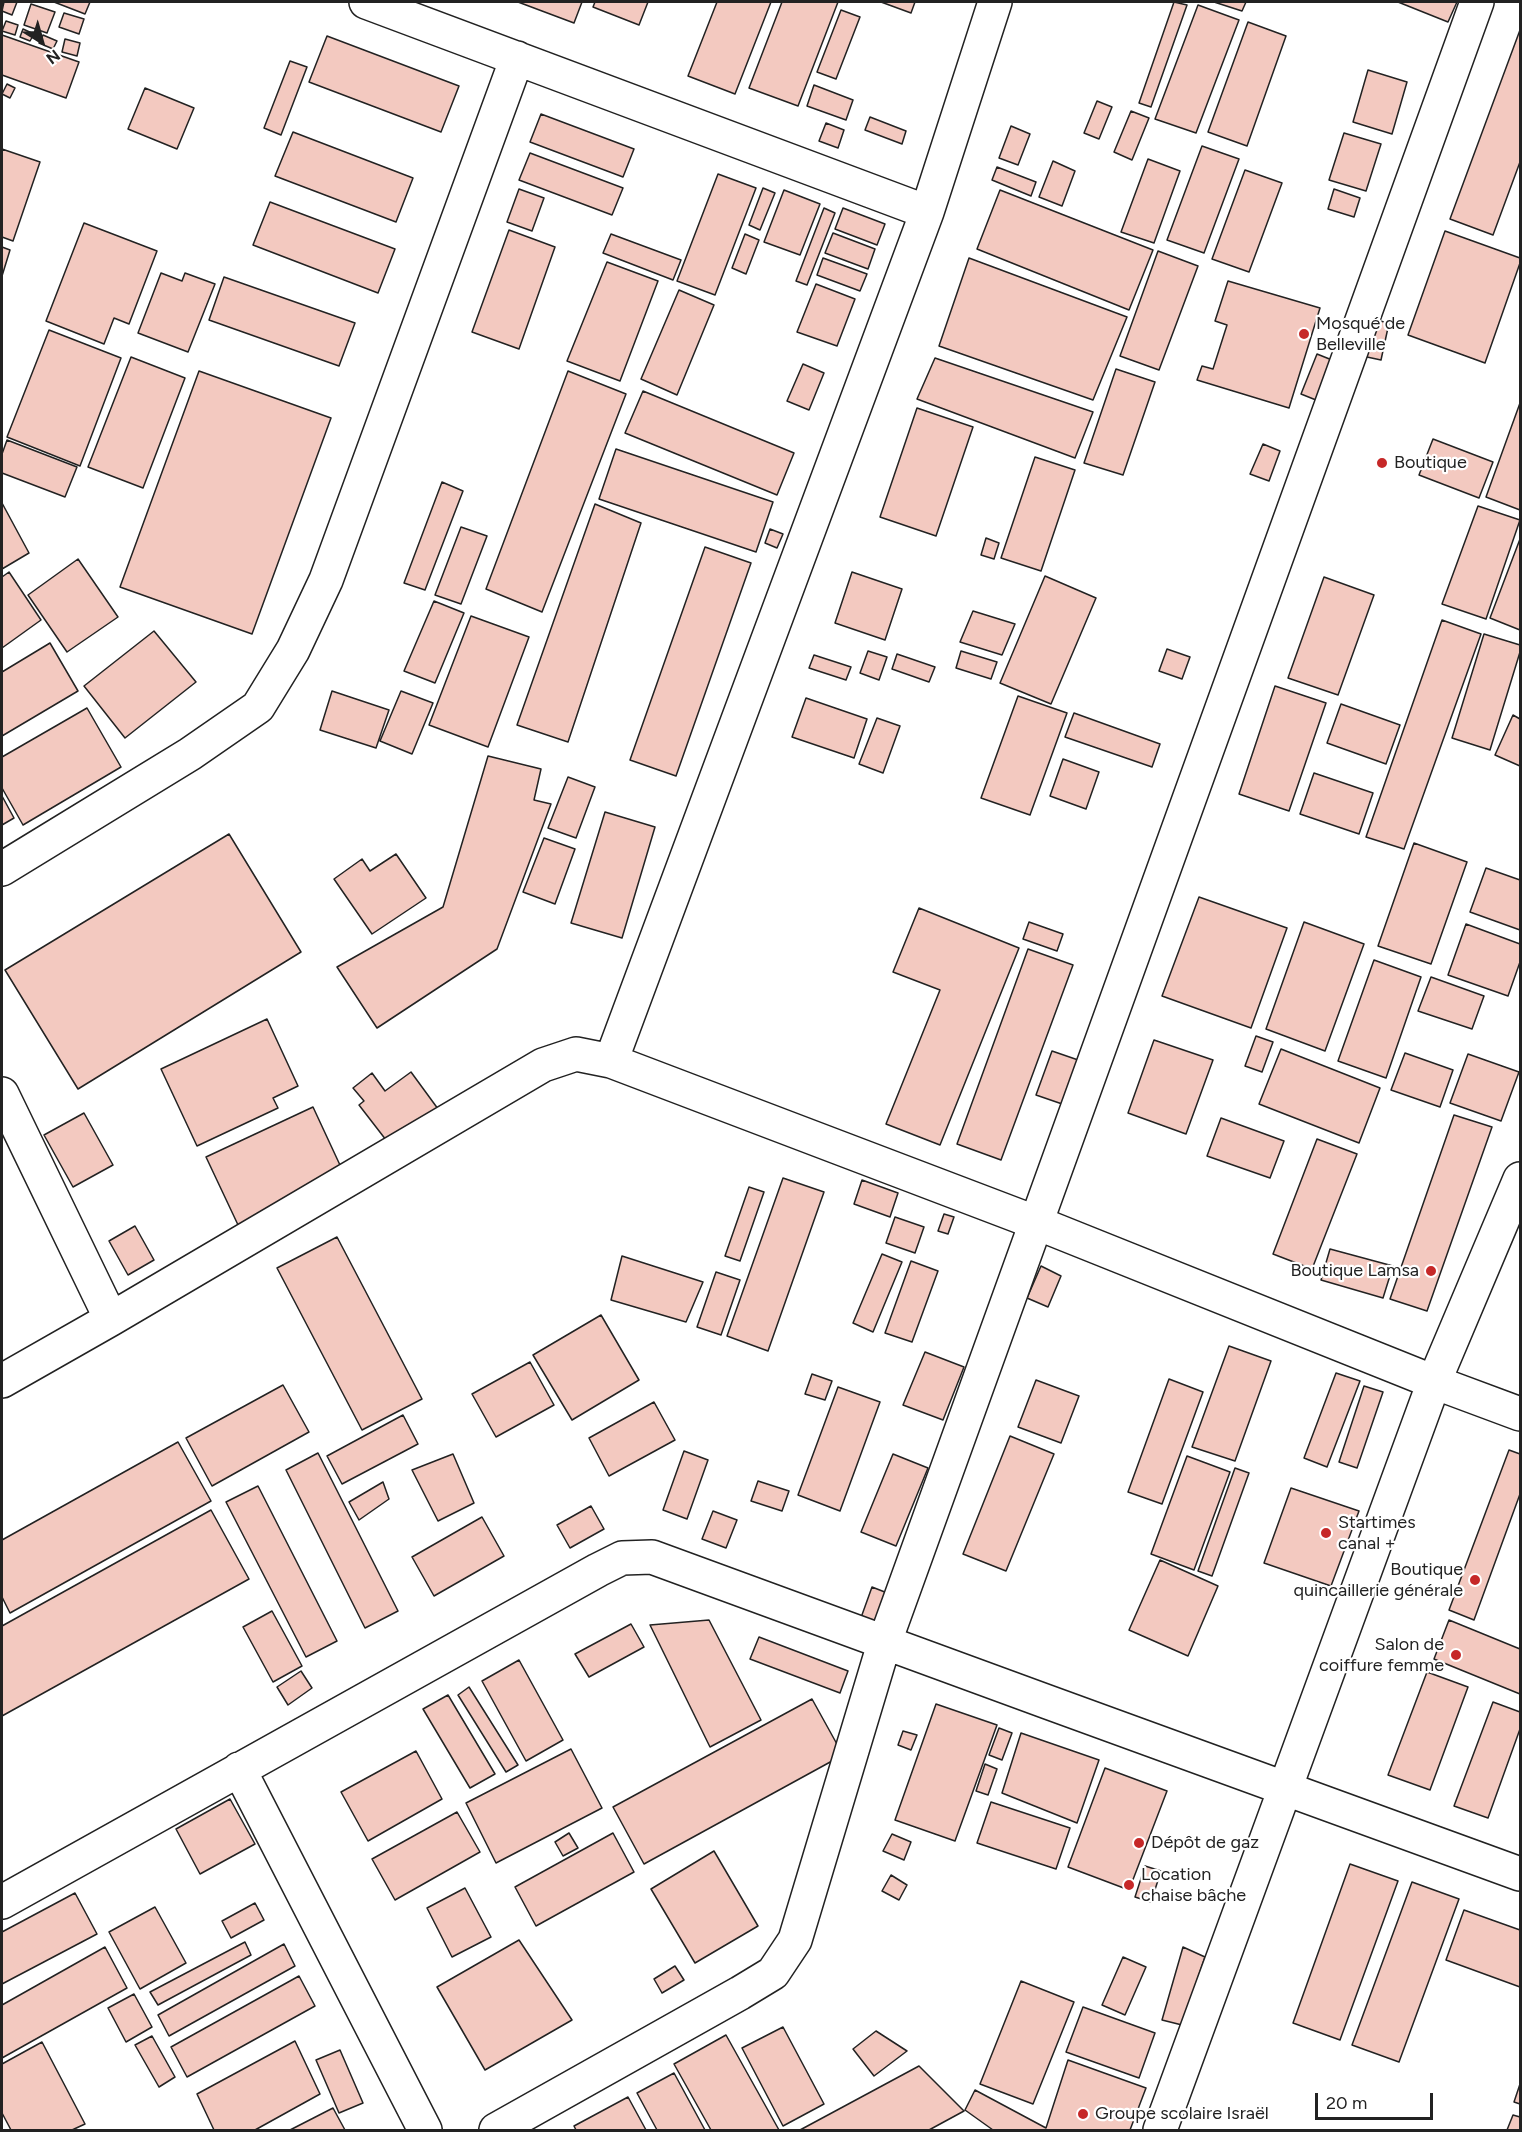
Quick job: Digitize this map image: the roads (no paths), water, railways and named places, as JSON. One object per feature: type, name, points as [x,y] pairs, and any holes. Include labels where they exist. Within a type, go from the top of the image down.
[{"type":"street","points":[[366,2],[927,212]]},
{"type":"street","points":[[611,1061],[927,212],[995,2]]},
{"type":"street","points":[[496,2130],[773,1973],[795,1940],[884,1644],[1477,2]]},
{"type":"street","points":[[2,869],[190,754],[258,708],[293,650],[326,580],[517,58]]},
{"type":"street","points":[[2,1381],[543,1065],[576,1054],[611,1061],[1037,1223],[1434,1382],[1521,1414]]},
{"type":"street","points":[[2,1094],[111,1319]]},
{"type":"street","points":[[1160,2130],[1434,1382],[1521,1179]]},
{"type":"street","points":[[2,1902],[622,1558],[652,1557],[884,1644],[1286,1787],[1521,1874]]},
{"type":"street","points":[[240,1769],[425,2130]]},
{"type":"place","name":"Mosqué de Belleville","points":[[1304,334]]},
{"type":"place","name":"Boutique","points":[[1382,463]]},
{"type":"place","name":"Boutique Lamsa","points":[[1431,1271]]},
{"type":"place","name":"Startimes canal +","points":[[1326,1533]]},
{"type":"place","name":"Boutique quincaillerie générale","points":[[1475,1580]]},
{"type":"place","name":"Salon de coiffure femme","points":[[1456,1655]]},
{"type":"place","name":"Dépôt de gaz","points":[[1139,1843]]},
{"type":"place","name":"Location chaise bâche","points":[[1129,1885]]},
{"type":"place","name":"Groupe scolaire Israël","points":[[1083,2114]]}]
